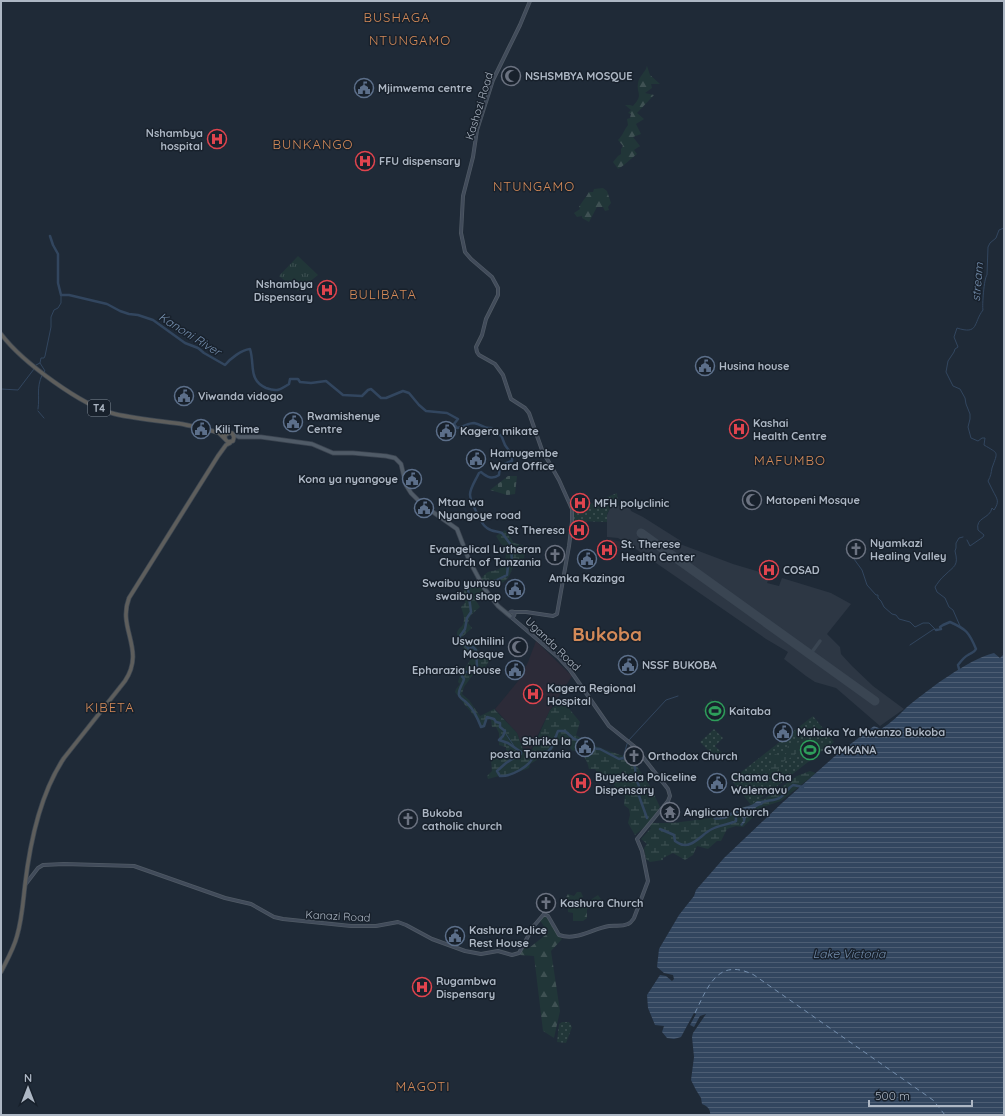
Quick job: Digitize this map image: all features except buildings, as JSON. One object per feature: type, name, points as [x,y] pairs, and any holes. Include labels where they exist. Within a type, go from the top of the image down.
[{"type":"highway","name":"T4","points":[[1,334],[12,346],[44,374],[73,394],[98,408],[114,414],[200,428],[219,433],[233,434]]},
{"type":"highway","name":"T4","points":[[219,433],[230,443]]},
{"type":"highway","points":[[224,447],[227,434]]},
{"type":"highway","points":[[1,972],[18,934],[32,840],[41,807],[51,780],[64,758],[125,681],[131,670],[133,651],[125,615],[128,598],[224,447],[234,440],[233,434]]},
{"type":"main road","name":"Kashozi Road","points":[[512,614],[524,612],[553,616],[557,614],[569,546],[572,509],[559,480],[542,450],[529,413],[525,408],[511,399],[503,375],[495,364],[476,352],[476,347],[482,335],[486,319],[498,295],[498,288],[492,277],[465,252],[461,233],[463,196],[479,126],[493,80],[520,26],[530,1]]},
{"type":"main road","name":"Uganda Road","points":[[233,434],[243,437],[261,437],[312,444],[333,454],[360,453],[386,456],[395,458],[401,464],[406,485],[411,492],[423,505],[456,529],[479,579],[498,606],[504,611],[512,614],[514,620],[570,670],[610,726],[640,753],[667,787],[669,792],[668,801],[637,839],[645,865],[647,882]]},
{"type":"main road","name":"Uganda Road","points":[[234,440],[243,437]]},
{"type":"main road","name":"Kanazi Road","points":[[25,885],[38,868],[44,865],[130,865],[225,898],[251,904],[274,917],[351,926],[376,926],[398,922],[432,939],[465,951],[481,954],[498,951],[512,955],[519,953],[534,927],[544,914],[548,916],[559,935],[568,937],[580,936],[609,926],[621,926],[631,923],[647,882]]},
{"type":"shaded area","points":[[612,504],[630,508],[631,511],[681,541],[680,544],[733,564],[770,575],[767,583],[779,586],[782,578],[831,593],[851,604],[827,634],[840,647],[841,654],[852,666],[873,686],[904,709],[880,726],[836,688],[815,682],[784,659],[788,652],[766,639],[630,545],[618,538],[607,537],[607,515]]},
{"type":"shaded area","name":"St. Therese Health Center","points":[[610,539],[625,543],[623,550],[617,548],[610,561],[598,550]]},
{"type":"shaded area","name":"Kagera Regional Hospital","points":[[536,641],[572,676],[550,710],[531,749],[524,751],[517,733],[495,709],[519,680]]},
{"type":"green space","points":[[647,66],[650,75],[660,84],[651,84],[652,88],[645,93],[654,95],[637,113],[644,119],[636,124],[641,134],[633,137],[640,146],[634,150],[637,154],[618,169],[613,162],[621,154],[621,149],[623,146],[618,140],[628,125],[627,119],[630,118],[631,114],[628,113],[631,110],[625,105],[633,106],[638,99],[639,81]]},
{"type":"green space","points":[[603,188],[607,191],[611,203],[608,207],[609,210],[605,211],[603,207],[597,207],[589,222],[582,218],[582,216],[577,217],[574,213],[580,209],[579,207],[589,192],[593,192],[594,189]]},
{"type":"green space","points":[[298,256],[318,275],[298,291],[279,276]]},
{"type":"green space","points":[[508,476],[517,476],[515,494],[507,495],[490,490]]},
{"type":"green space","points":[[617,493],[618,505],[612,504],[607,514],[607,522],[573,521],[573,512]]},
{"type":"green space","points":[[505,530],[514,543],[525,546],[524,560],[513,566],[510,575],[506,580],[492,588],[487,587],[475,599],[480,607],[471,615],[468,623],[472,628],[462,637],[463,640],[472,645],[474,644],[482,656],[489,660],[486,667],[478,676],[474,673],[464,687],[462,694],[469,700],[480,716],[494,709],[517,733],[524,752],[532,750],[550,710],[562,700],[580,722],[576,735],[592,745],[629,758],[636,765],[650,786],[660,807],[651,820],[653,823],[673,823],[726,816],[736,809],[751,805],[757,799],[764,799],[797,776],[810,771],[816,773],[781,801],[760,808],[753,813],[753,817],[743,827],[736,826],[727,829],[721,841],[717,841],[708,849],[697,846],[693,855],[685,860],[673,853],[663,858],[663,860],[650,862],[646,859],[644,848],[647,844],[641,839],[651,828],[647,825],[635,835],[628,823],[630,815],[629,809],[624,805],[625,796],[617,793],[612,779],[598,774],[595,769],[589,769],[583,755],[575,750],[573,751],[570,748],[571,742],[563,737],[550,752],[540,754],[537,760],[530,764],[529,768],[508,776],[499,776],[488,779],[487,776],[492,771],[491,760],[506,756],[506,747],[499,745],[499,733],[496,727],[492,727],[491,720],[487,719],[485,727],[482,728],[455,692],[460,684],[458,682],[459,678],[472,655],[464,649],[458,640],[457,634],[464,621],[461,607],[465,603],[463,584],[481,579],[488,572],[500,569],[505,561],[507,548],[501,544],[496,536]]},
{"type":"green space","name":"Kaitaba","points":[[711,699],[727,713],[718,723],[702,710]]},
{"type":"green space","points":[[813,716],[834,742],[751,805],[731,780]]},
{"type":"green space","points":[[714,729],[723,738],[715,746],[723,754],[717,759],[700,742]]},
{"type":"green space","points":[[800,742],[800,750],[792,757],[784,761],[775,774],[766,776],[772,766],[771,759],[775,754],[786,754],[788,745]]},
{"type":"green space","points":[[577,892],[581,892],[583,897],[580,898],[579,903],[589,901],[598,895],[603,902],[595,907],[587,909],[587,918],[583,921],[573,921],[573,913],[568,912],[568,906],[562,905],[568,894],[574,896]]},
{"type":"green space","points":[[543,915],[548,918],[559,937],[562,939],[551,951],[560,1011],[554,1038],[543,1031],[534,956],[520,955],[524,948],[529,948],[548,933],[540,920]]},
{"type":"green space","points":[[562,1022],[569,1022],[572,1027],[566,1043],[557,1042],[559,1024]]},
{"type":"water","name":"Lake Victoria","points":[[994,653],[1000,658],[1004,654],[1004,1115],[710,1115],[709,1109],[702,1104],[701,1098],[691,1080],[694,1057],[692,1037],[693,1033],[706,1014],[700,1016],[694,1027],[690,1025],[696,1014],[694,1013],[681,1037],[674,1039],[667,1038],[662,1032],[664,1026],[655,1025],[648,1008],[647,995],[660,975],[666,976],[672,981],[674,979],[673,975],[664,973],[657,967],[659,949],[679,915],[694,896],[696,890],[724,858],[782,803],[835,756],[874,726],[881,729],[885,727],[907,707],[960,668]]},
{"type":"water","points":[[757,801],[765,801],[762,805],[747,813],[745,822],[742,826],[740,825],[743,821],[742,814],[739,811],[725,819],[715,820],[713,818],[726,815]]},
{"type":"waterway","name":"stream","points":[[967,540],[970,546],[983,537],[984,535],[978,530],[979,523],[991,512],[992,508],[994,510],[997,504],[997,498],[988,481],[996,454],[984,445],[985,438],[978,441],[971,438],[968,427],[970,414],[965,398],[960,389],[953,386],[946,372],[948,361],[955,349],[958,347],[954,337],[957,328],[964,330],[972,329],[983,310],[984,286],[987,275],[988,247],[996,238],[999,230],[1004,228]]},
{"type":"waterway","name":"Kanoni River","points":[[50,236],[58,254],[58,283],[61,295],[69,295],[107,304],[120,311],[153,320],[185,343],[198,348],[225,365],[236,355],[250,349],[254,376],[260,385],[266,388],[278,390],[289,384],[290,379],[298,379],[300,382],[311,383],[326,381],[343,395],[362,396],[371,389],[381,398],[386,398],[403,391],[409,393],[426,411],[447,413],[458,419],[454,424],[457,428],[474,423],[491,428],[498,435],[501,435],[505,445],[512,455],[512,461],[502,465],[499,475],[496,477],[490,477],[481,472],[479,473],[471,489],[470,496],[483,525],[491,530],[502,533],[511,545],[512,563],[508,566],[507,575],[489,583],[469,587],[468,589],[471,612],[467,618],[465,629],[460,636],[460,639],[469,649],[473,647],[476,650],[477,666],[472,672],[465,672],[462,674],[464,679],[459,691],[460,698],[472,709],[481,727],[484,726],[487,717],[494,719],[496,722],[500,723],[500,727],[505,731],[499,740],[508,743],[521,752],[521,754],[517,755],[497,771],[500,776],[515,773],[525,767],[532,759],[533,755],[546,752],[550,749],[558,731],[565,731],[574,739],[583,742],[588,748],[600,749],[619,759],[623,758],[633,763],[639,786],[639,796],[647,818]]},
{"type":"waterway","points":[[36,365],[40,363],[41,358],[44,358],[45,356],[51,327],[51,317],[54,310],[58,308],[61,303],[61,295]]},
{"type":"waterway","points":[[40,363],[45,371],[44,372]]},
{"type":"waterway","points":[[1,389],[18,390],[34,369]]},
{"type":"waterway","points":[[38,409],[39,388],[42,375]]},
{"type":"waterway","points":[[38,411],[44,418]]},
{"type":"waterway","points":[[960,626],[953,610],[949,607],[945,598],[937,592],[935,587],[955,565],[956,543],[959,538],[963,537]]},
{"type":"waterway","name":"stream","points":[[855,554],[854,559],[862,570],[867,585],[876,595],[878,595],[878,598],[884,607],[892,614],[896,615],[899,619],[910,622],[915,627],[923,623],[929,623],[936,630],[934,629],[910,645]]},
{"type":"waterway","points":[[936,630],[941,629],[940,627],[950,622],[963,629],[971,639],[976,649],[961,661],[958,665],[959,669]]},
{"type":"waterway","points":[[623,758],[629,740],[666,700],[678,696]]},
{"type":"waterway","name":"Kanoni River","points":[[506,734],[516,749]]},
{"type":"waterway","name":"Kanoni River","points":[[762,802],[779,798],[793,785],[803,787]]},
{"type":"waterway","name":"Kanoni River","points":[[660,829],[674,835],[675,841],[688,845],[712,829],[736,821],[736,814],[742,811]]},
{"type":"ferry route","points":[[695,1013],[710,984],[716,977],[723,972],[742,970],[754,975],[933,1100],[945,1115]]},
{"type":"taxiway","points":[[812,652],[820,641]]},
{"type":"runway","points":[[641,533],[875,701]]},
{"type":"place","name":"NSHSMBYA MOSQUE","points":[[511,76]]},
{"type":"place","name":"Mjimwema centre","points":[[364,88]]},
{"type":"place","name":"Nshambya hospital","points":[[217,139]]},
{"type":"place","name":"FFU dispensary","points":[[365,161]]},
{"type":"place","name":"Nshambya Dispensary","points":[[327,290]]},
{"type":"place","name":"Husina house","points":[[705,366]]},
{"type":"place","name":"Viwanda vidogo","points":[[184,396]]},
{"type":"place","name":"Rwamishenye Centre","points":[[293,422]]},
{"type":"place","name":"Kili Time","points":[[201,429]]},
{"type":"place","name":"Kashai Health Centre","points":[[739,429]]},
{"type":"place","name":"Kagera mikate","points":[[446,431]]},
{"type":"place","name":"Hamugembe Ward Office","points":[[476,459]]},
{"type":"place","name":"Kona ya nyangoye","points":[[412,479]]},
{"type":"place","name":"Matopeni Mosque","points":[[752,500]]},
{"type":"place","name":"MFH polyclinic","points":[[580,503]]},
{"type":"place","name":"Mtaa wa Nyangoye road","points":[[424,508]]},
{"type":"place","name":"St Theresa","points":[[579,530]]},
{"type":"place","name":"Nyamkazi Healing Valley","points":[[856,549]]},
{"type":"place","name":"St. Therese Health Center","points":[[607,550]]},
{"type":"place","name":"Evangelical Lutheran Church of Tanzania","points":[[555,555]]},
{"type":"place","name":"Amka Kazinga","points":[[587,559]]},
{"type":"place","name":"COSAD","points":[[769,570]]},
{"type":"place","name":"Swaibu yunusu swaibu shop","points":[[515,589]]},
{"type":"place","name":"Uswahilini Mosque","points":[[518,647]]},
{"type":"place","name":"NSSF BUKOBA","points":[[628,665]]},
{"type":"place","name":"Epharazia House","points":[[515,670]]},
{"type":"place","name":"Kagera Regional Hospital","points":[[533,694]]},
{"type":"place","name":"Kaitaba","points":[[715,711]]},
{"type":"place","name":"Mahaka Ya Mwanzo Bukoba","points":[[783,732]]},
{"type":"place","name":"Shirika la posta Tanzania","points":[[585,747]]},
{"type":"place","name":"GYMKANA","points":[[810,750]]},
{"type":"place","name":"Orthodox Church","points":[[634,756]]},
{"type":"place","name":"Buyekela Policeline Dispensary","points":[[581,783]]},
{"type":"place","name":"Chama Cha Walemavu","points":[[717,783]]},
{"type":"place","name":"Anglican Church","points":[[670,812]]},
{"type":"place","name":"Bukoba catholic church","points":[[408,819]]},
{"type":"place","name":"Kashura Church","points":[[546,903]]},
{"type":"place","name":"Kashura Police Rest House","points":[[455,936]]},
{"type":"place","name":"Rugambwa Dispensary","points":[[422,987]]},
{"type":"district","name":"BUSHAGA","points":[[397,17]]},
{"type":"district","name":"NTUNGAMO","points":[[410,40]]},
{"type":"district","name":"BUNKANGO","points":[[313,144]]},
{"type":"district","name":"NTUNGAMO","points":[[534,186]]},
{"type":"district","name":"BULIBATA","points":[[383,294]]},
{"type":"district","name":"MAFUMBO","points":[[790,460]]},
{"type":"district","name":"Bukoba","points":[[607,634]]},
{"type":"district","name":"KIBETA","points":[[110,707]]},
{"type":"district","name":"MAGOTI","points":[[423,1086]]}]
